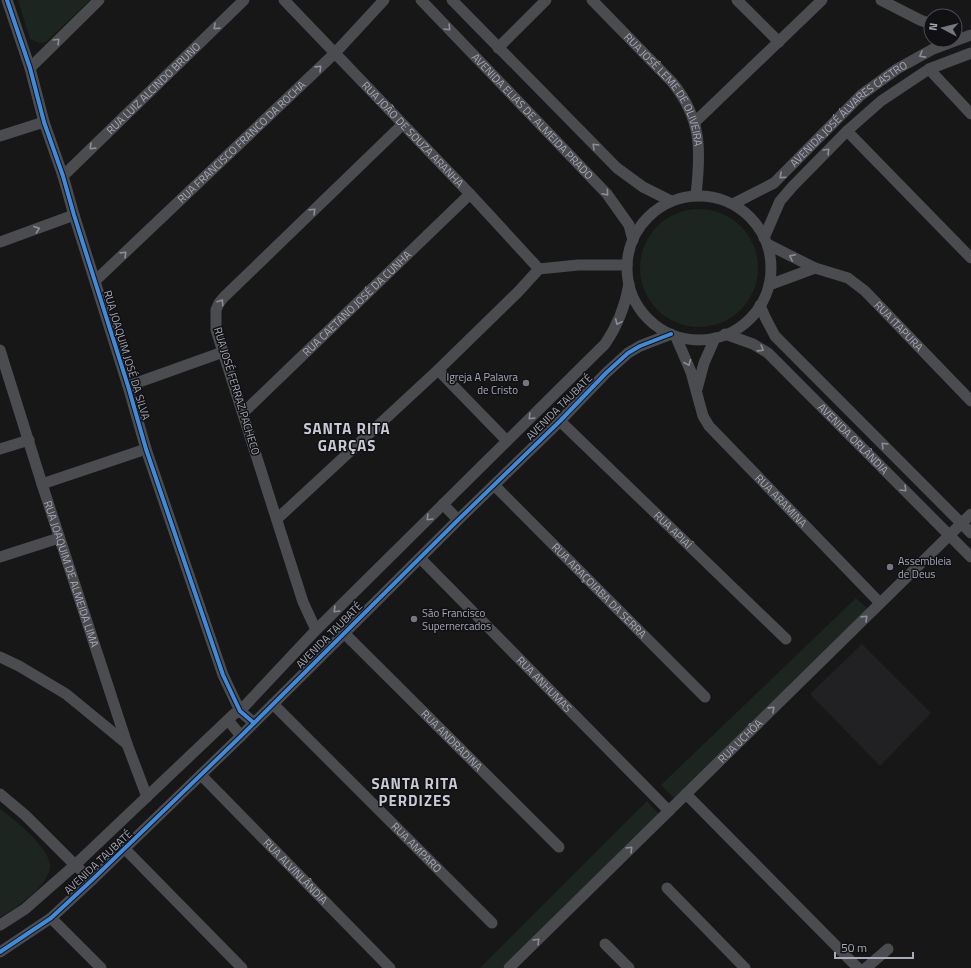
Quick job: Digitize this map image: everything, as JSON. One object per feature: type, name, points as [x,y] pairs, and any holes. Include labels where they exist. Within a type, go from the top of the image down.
[{"type":"street","name":"RUA JOAQUIM JOSÉ DA SILVA","points":[[7,0],[30,68],[44,122],[96,281],[146,449],[223,675],[240,711]]},
{"type":"street","points":[[30,68],[99,0]]},
{"type":"street","name":"RUA LUIZ ALCINDO BRUNO","points":[[62,176],[244,0]]},
{"type":"street","name":"RUA JOÃO DE SOUZA ARANHA","points":[[284,0],[470,194],[539,269]]},
{"type":"street","name":"RUA FRANCISCO FRANCO DA ROCHA","points":[[96,281],[335,53],[384,0]]},
{"type":"street","name":"AVENIDA ELIAS DE ALMEIDA PRADO","points":[[421,0],[608,194],[628,225],[633,240]]},
{"type":"street","name":"AVENIDA ELIAS DE ALMEIDA PRADO","points":[[452,0],[617,168],[643,187],[671,201]]},
{"type":"street","points":[[498,48],[546,0]]},
{"type":"street","name":"RUA JOSÉ LEME DE OLIVEIRA","points":[[592,0],[681,92],[695,122],[700,163],[696,195]]},
{"type":"street","points":[[738,0],[779,42]]},
{"type":"street","points":[[695,122],[822,0]]},
{"type":"street","points":[[881,0],[923,21]]},
{"type":"street","name":"AVENIDA JOSÉ ÁLVARES CASTRO","points":[[733,204],[774,183],[861,95],[897,69],[933,49],[964,35]]},
{"type":"street","name":"AVENIDA JOSÉ ÁLVARES CASTRO","points":[[767,242],[780,201],[847,131],[881,102],[929,69],[971,53]]},
{"type":"street","points":[[929,69],[971,114]]},
{"type":"street","points":[[0,136],[44,122]]},
{"type":"street","name":"RUA JOSÉ FERRAZ PACHECO","points":[[316,630],[303,602],[244,413],[216,330],[215,317],[219,303],[402,124]]},
{"type":"street","points":[[847,131],[971,258]]},
{"type":"street","name":"RUA CAETANO JOSÉ DA CUNHA","points":[[244,413],[470,194]]},
{"type":"street","points":[[696,195],[713,197],[733,204],[756,223],[767,242],[771,264],[769,285],[755,313],[746,322],[726,334],[715,338],[697,340],[673,335],[664,331],[649,320],[636,304],[628,284],[627,265],[636,231],[646,218],[661,206],[671,201],[696,195]]},
{"type":"street","points":[[0,242],[74,215]]},
{"type":"street","name":"RUA ITAPURA","points":[[767,242],[815,268],[848,278],[865,291],[971,401]]},
{"type":"street","points":[[277,519],[438,370],[518,292],[539,269],[578,265],[627,265]]},
{"type":"street","points":[[769,285],[815,268]]},
{"type":"street","name":"AVENIDA TAUBATÉ","points":[[0,925],[25,909],[75,865],[234,714],[240,711],[316,630],[605,344],[615,329],[626,303],[628,284]]},
{"type":"street","name":"AVENIDA ORLÂNDIA","points":[[760,304],[775,336],[971,533]]},
{"type":"street","name":"AVENIDA ORLÂNDIA","points":[[726,334],[754,344],[768,353],[971,557]]},
{"type":"street","name":"AVENIDA TAUBATÉ","points":[[0,952],[51,918],[92,880],[241,736],[458,520],[560,421],[606,373],[628,353],[640,346],[673,335]]},
{"type":"street","name":"RUA ARAMINA","points":[[673,335],[689,366],[697,390],[703,416],[709,426],[880,604]]},
{"type":"street","name":"RUA ARAMINA","points":[[697,390],[704,363],[715,338]]},
{"type":"street","name":"RUA JOAQUIM DE ALMEIDA LIMA","points":[[0,350],[126,744],[147,797]]},
{"type":"street","points":[[128,386],[223,352]]},
{"type":"street","points":[[438,370],[507,441]]},
{"type":"street","name":"RUA APIAÍ","points":[[560,421],[786,639]]},
{"type":"street","points":[[0,450],[29,440]]},
{"type":"street","points":[[42,484],[146,449]]},
{"type":"street","name":"RUA ARAÇOIABA DA SERRA","points":[[494,485],[705,697]]},
{"type":"street","points":[[443,504],[458,520]]},
{"type":"street","name":"RUA UCHÔA","points":[[514,967],[686,794],[971,514]]},
{"type":"street","points":[[0,557],[59,538]]},
{"type":"street","name":"RUA ANHUMAS","points":[[420,558],[669,811]]},
{"type":"street","name":"RUA ANDRADINA","points":[[344,634],[559,848]]},
{"type":"street","points":[[0,657],[19,666],[66,694],[126,744]]},
{"type":"street","name":"RUA AMPARO","points":[[273,704],[492,923]]},
{"type":"street","points":[[240,711],[254,723]]},
{"type":"street","points":[[228,720],[241,736]]},
{"type":"street","name":"RUA ALVINLÂNDIA","points":[[201,775],[390,968]]},
{"type":"street","points":[[0,794],[25,815],[92,880]]},
{"type":"street","points":[[686,794],[858,968]]},
{"type":"street","points":[[125,848],[242,968]]},
{"type":"street","points":[[667,888],[745,968]]},
{"type":"street","points":[[51,918],[101,968]]},
{"type":"street","points":[[605,944],[629,968]]},
{"type":"street","points":[[866,968],[888,949]]},
{"type":"shaded area","points":[[18,0],[90,0],[46,42],[40,43],[30,39]]},
{"type":"shaded area","points":[[699,209],[710,210],[721,214],[732,219],[741,226],[748,235],[753,246],[757,257],[757,279],[753,290],[748,301],[741,310],[732,317],[721,322],[710,326],[699,327],[688,326],[677,322],[666,317],[657,310],[650,301],[645,290],[641,279],[640,268],[641,257],[645,246],[650,235],[657,226],[666,219],[677,214],[688,210]]},
{"type":"shaded area","points":[[856,598],[869,610],[675,799],[661,785]]},
{"type":"shaded area","points":[[862,644],[931,713],[880,766],[810,694]]},
{"type":"shaded area","points":[[647,801],[659,814],[502,968],[480,968]]},
{"type":"shaded area","points":[[0,809],[30,834],[38,843],[44,851],[50,866],[44,881],[31,896],[0,917]]},
{"type":"cycle path","points":[[7,0],[30,68],[44,122],[63,176],[146,449],[223,675],[240,711],[254,723]]},
{"type":"cycle path","points":[[0,952],[51,918],[92,880],[241,736],[458,520],[560,421],[606,373],[628,353],[640,346],[671,334]]},
{"type":"place","name":"Igreja A Palavra de Cristo","points":[[526,383]]},
{"type":"place","name":"Assembleia de Deus","points":[[890,567]]},
{"type":"place","name":"São Francisco Supernercados","points":[[414,619]]},
{"type":"district","name":"SANTA RITA GARÇAS","points":[[347,438]]},
{"type":"district","name":"SANTA RITA PERDIZES","points":[[415,792]]}]
